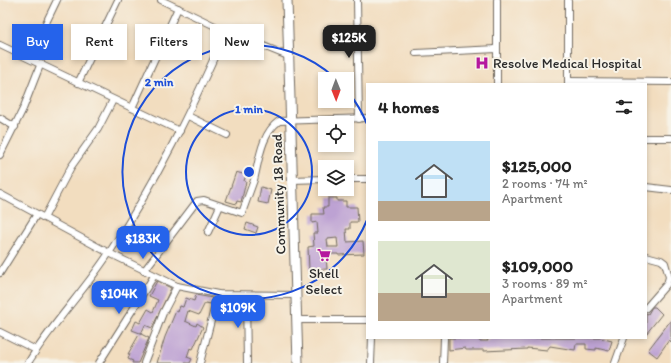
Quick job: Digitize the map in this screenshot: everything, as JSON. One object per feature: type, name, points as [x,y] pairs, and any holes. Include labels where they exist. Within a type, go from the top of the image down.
[{"type":"main road","name":"Community 18 Road","points":[[287,0],[298,363]]},
{"type":"street","points":[[45,24],[57,0]]},
{"type":"street","points":[[78,83],[118,0]]},
{"type":"street","points":[[161,0],[211,24]]},
{"type":"street","points":[[357,0],[359,119]]},
{"type":"street","points":[[497,0],[497,83]]},
{"type":"street","points":[[568,0],[568,83],[671,82]]},
{"type":"street","points":[[132,108],[178,8]]},
{"type":"street","points":[[0,45],[12,50]]},
{"type":"street","points":[[264,46],[288,56]]},
{"type":"street","points":[[416,53],[497,49]]},
{"type":"street","points":[[34,60],[113,100],[180,131]]},
{"type":"street","points":[[28,363],[36,350],[109,253],[153,181],[188,116],[213,60]]},
{"type":"street","points":[[0,155],[15,127],[41,63]]},
{"type":"street","points":[[44,218],[74,162],[98,129],[113,100]]},
{"type":"street","points":[[188,116],[227,135]]},
{"type":"street","points":[[0,118],[15,127]]},
{"type":"street","points":[[144,271],[197,201],[204,200],[242,213],[254,180],[263,143],[271,128],[278,121],[366,118]]},
{"type":"street","points":[[647,138],[671,138]]},
{"type":"street","points":[[292,180],[318,179]]},
{"type":"street","points":[[354,180],[366,180]]},
{"type":"street","points":[[647,188],[671,190]]},
{"type":"street","points":[[0,194],[109,253],[176,286],[218,294],[296,295]]},
{"type":"street","points":[[208,232],[220,206]]},
{"type":"street","points":[[0,273],[37,214]]},
{"type":"street","points":[[647,256],[661,260],[665,263],[669,277],[667,284],[647,307]]},
{"type":"street","points":[[99,363],[154,276]]},
{"type":"street","points":[[144,363],[163,313],[176,286]]},
{"type":"street","points":[[200,363],[218,294]]},
{"type":"street","points":[[246,295],[247,363]]},
{"type":"street","points":[[297,320],[366,320]]},
{"type":"street","points":[[0,332],[36,350]]},
{"type":"street","points":[[371,363],[372,339]]},
{"type":"street","points":[[443,363],[444,339]]},
{"type":"street","points":[[615,363],[624,339]]},
{"type":"building","points":[[236,172],[246,175],[244,181],[246,182],[241,202],[237,201],[236,204],[226,201]]},
{"type":"building","points":[[261,187],[271,190],[268,204],[258,202]]},
{"type":"building","points":[[328,198],[337,198],[337,201],[346,201],[346,207],[357,207],[358,222],[350,222],[350,229],[346,229],[347,242],[363,241],[364,254],[328,254],[326,256],[327,269],[309,270],[308,247],[314,246],[313,233],[318,233],[317,222],[312,223],[312,214],[324,214],[323,207],[328,207]],"holes":[[[337,238],[338,247],[328,247],[327,239]]]},
{"type":"building","points":[[247,223],[258,227],[256,233],[245,229]]},
{"type":"building","points":[[157,281],[171,288],[152,328],[145,325],[141,334],[149,338],[138,363],[132,363],[133,361],[128,359],[130,354],[128,354],[140,333],[132,330],[136,321],[140,323],[148,309],[153,312],[158,300],[149,296]]},
{"type":"building","points":[[196,295],[212,298],[211,304],[205,303],[199,315],[188,311],[185,321],[196,326],[197,323],[203,327],[193,349],[190,348],[187,357],[192,359],[190,363],[157,363],[165,337],[176,311],[178,312],[180,306],[183,307],[186,298],[194,301]]},
{"type":"building","points":[[652,307],[655,307],[662,314],[647,333],[647,314]]},
{"type":"building","points":[[671,320],[671,342],[669,340],[657,357],[648,350]]},
{"type":"building","points":[[449,339],[479,339],[479,341],[488,341],[487,339],[604,339],[612,341],[609,351],[596,348],[596,350],[586,349],[586,344],[576,344],[575,350],[550,346],[547,350],[527,348],[484,351],[466,350],[465,348],[449,350]]},
{"type":"place","name":"Resolve Medical Hospital","points":[[482,63]]},
{"type":"place","name":"Shell Select","points":[[324,255]]}]
